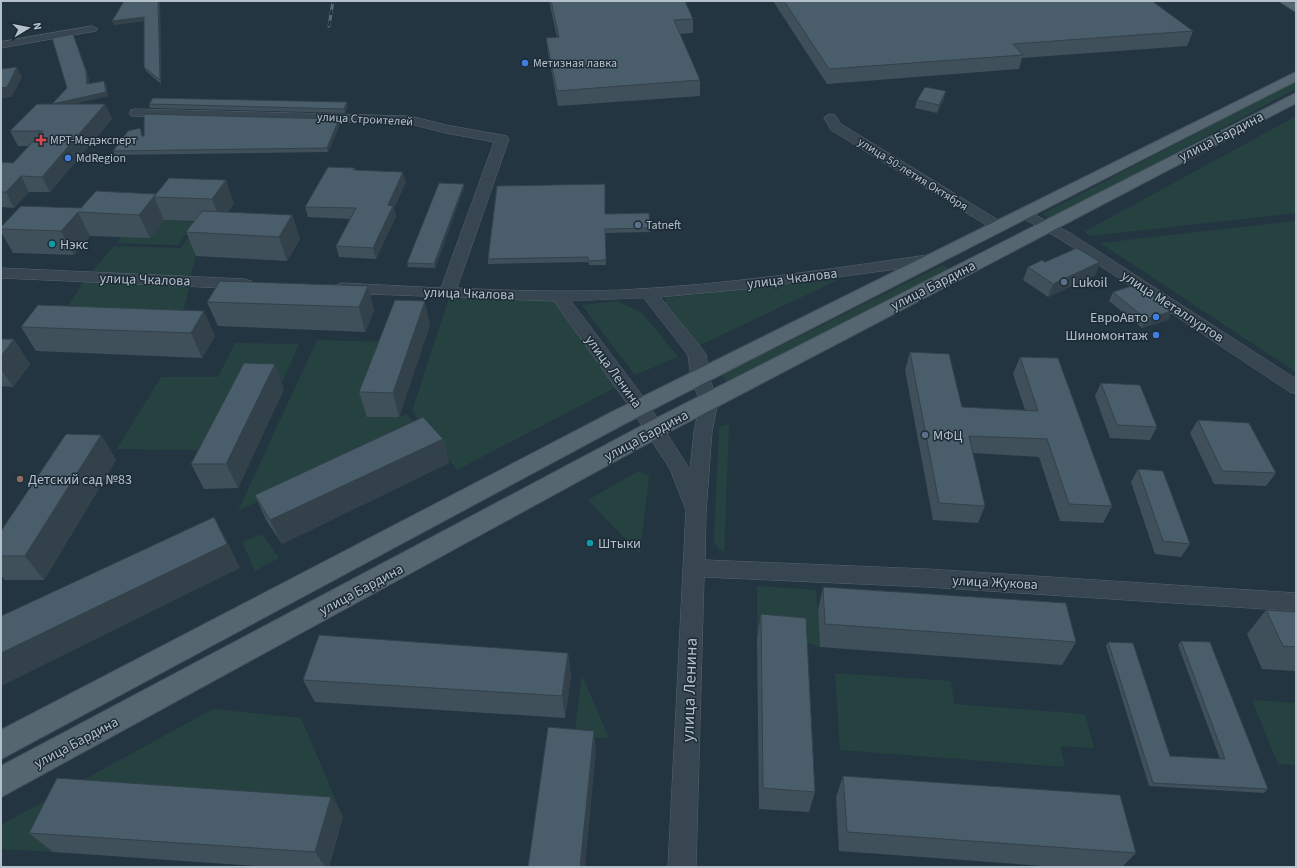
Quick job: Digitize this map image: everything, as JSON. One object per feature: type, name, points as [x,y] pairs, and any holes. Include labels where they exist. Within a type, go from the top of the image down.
[{"type":"main road","points":[[1285,1],[1296,8]]},
{"type":"main road","name":"улица Бардина","points":[[1,745],[640,407],[1296,76]]},
{"type":"main road","name":"улица Бардина","points":[[1,782],[655,429],[1296,97]]},
{"type":"main road","points":[[1233,108],[1256,117]]},
{"type":"street","points":[[1,45],[92,29]]},
{"type":"street","name":"улица Строителей","points":[[135,113],[410,120],[446,129],[502,139],[448,292]]},
{"type":"street","name":"улица 50-летия Октября","points":[[830,118],[836,127],[998,226]]},
{"type":"street","name":"улица Металлургов","points":[[1024,213],[1048,226],[1296,388]]},
{"type":"street","name":"улица Чкалова","points":[[326,287],[560,296],[648,293],[756,283],[934,259]]},
{"type":"street","name":"улица Чкалова","points":[[1,274],[256,284]]},
{"type":"street","points":[[648,293],[697,354],[700,377],[709,402]]},
{"type":"street","name":"улица Ленина","points":[[560,296],[640,407],[679,467],[696,512]]},
{"type":"street","name":"улица Ленина","points":[[682,867],[696,512],[703,432],[709,402]]},
{"type":"street","name":"улица Жукова","points":[[694,568],[927,578],[1296,602]]},
{"type":"green space","points":[[1296,81],[1296,89],[1050,219],[1042,214]]},
{"type":"green space","points":[[1296,116],[1296,213],[1090,236],[1084,232]]},
{"type":"green space","points":[[164,220],[195,222],[178,245],[117,243],[121,237]]},
{"type":"green space","points":[[1296,221],[1296,372],[1100,243]]},
{"type":"green space","points":[[198,223],[196,256],[190,278],[90,274],[114,246],[181,248]]},
{"type":"green space","points":[[943,265],[951,270],[729,384],[722,375]]},
{"type":"green space","points":[[840,279],[696,347],[663,309],[666,298]]},
{"type":"green space","points":[[85,280],[190,284],[178,332],[53,330]]},
{"type":"green space","points":[[450,295],[556,299],[618,386],[457,470],[412,411]]},
{"type":"green space","points":[[617,301],[642,313],[678,357],[635,375],[582,305]]},
{"type":"green space","points":[[317,340],[383,342],[367,416],[399,417],[407,414],[415,424],[238,511]]},
{"type":"green space","points":[[235,343],[299,344],[282,383],[247,382],[211,450],[117,449],[161,377],[218,377]]},
{"type":"green space","points":[[729,424],[724,553],[714,543],[719,427]]},
{"type":"green space","points":[[638,471],[649,476],[640,554],[588,500]]},
{"type":"green space","points":[[262,534],[279,558],[255,571],[242,542]]},
{"type":"green space","points":[[757,586],[816,590],[820,647],[801,641],[757,638]]},
{"type":"green space","points":[[835,673],[951,681],[954,704],[1085,714],[1094,748],[1060,746],[1065,767],[840,750]]},
{"type":"green space","points":[[582,675],[609,738],[574,737]]},
{"type":"green space","points":[[1252,700],[1296,703],[1296,765],[1278,764]]},
{"type":"green space","points":[[213,709],[301,718],[343,817],[79,799],[53,852],[1,849],[1,825]]},
{"type":"building","points":[[124,1],[158,1],[160,80],[144,67],[144,17],[112,21]]},
{"type":"building","points":[[551,1],[685,1],[693,19],[674,20],[700,80],[557,91],[546,38],[559,37]]},
{"type":"building","points":[[784,1],[1152,1],[1193,31],[1013,44],[1023,55],[829,69]]},
{"type":"building","points":[[73,34],[86,71],[87,84],[104,81],[106,92],[52,104],[67,88],[52,38]]},
{"type":"building","points":[[17,67],[7,87],[1,88],[1,69]]},
{"type":"building","points":[[925,87],[946,91],[939,105],[917,100]]},
{"type":"building","points":[[153,98],[347,102],[344,109],[149,104]]},
{"type":"building","points":[[37,104],[105,104],[42,177],[21,176],[6,192],[1,192],[1,162],[13,163],[43,131],[10,131]]},
{"type":"building","points":[[144,114],[339,119],[327,148],[113,151],[128,131],[140,128],[142,136],[144,136]]},
{"type":"building","points":[[328,167],[355,168],[353,170],[403,172],[388,205],[393,206],[373,248],[336,246],[356,208],[305,207]]},
{"type":"building","points":[[169,178],[226,180],[212,199],[154,197]]},
{"type":"building","points":[[439,183],[464,184],[434,264],[407,263]]},
{"type":"building","points":[[605,184],[605,214],[649,213],[650,228],[605,229],[606,260],[588,261],[588,257],[488,259],[497,186]]},
{"type":"building","points":[[96,191],[156,194],[139,215],[78,212],[61,231],[1,229],[1,227],[21,206],[81,208]]},
{"type":"building","points":[[202,211],[292,215],[279,237],[186,232]]},
{"type":"building","points":[[1077,248],[1100,262],[1053,284],[1028,267],[1042,260],[1045,262]]},
{"type":"building","points":[[220,281],[368,286],[359,307],[207,302]]},
{"type":"building","points":[[1138,284],[1172,311],[1146,319],[1113,292]]},
{"type":"building","points":[[395,300],[425,301],[393,393],[359,392]]},
{"type":"building","points":[[38,305],[204,311],[191,333],[21,327]]},
{"type":"building","points":[[1,339],[14,339],[1,356]]},
{"type":"building","points":[[910,352],[949,354],[962,407],[1038,411],[1020,357],[1058,358],[1112,506],[1069,504],[1047,439],[969,436],[985,506],[939,503]]},
{"type":"building","points":[[244,363],[275,364],[226,464],[191,464]]},
{"type":"building","points":[[1101,383],[1140,385],[1157,427],[1117,425]]},
{"type":"building","points":[[423,417],[443,439],[270,520],[255,495]]},
{"type":"building","points":[[1198,420],[1249,423],[1276,473],[1222,471]]},
{"type":"building","points":[[66,434],[101,435],[25,556],[1,556],[1,531]]},
{"type":"building","points":[[1138,469],[1163,471],[1190,544],[1163,541]]},
{"type":"building","points":[[214,517],[227,544],[1,653],[1,616]]},
{"type":"building","points":[[823,587],[1066,603],[1076,642],[825,624]]},
{"type":"building","points":[[1266,610],[1296,612],[1296,647],[1283,646]]},
{"type":"building","points":[[761,614],[806,618],[815,792],[763,788]]},
{"type":"building","points":[[319,635],[568,653],[562,696],[303,680]]},
{"type":"building","points":[[1181,641],[1210,642],[1268,789],[1153,783],[1108,642],[1133,643],[1170,756],[1225,759]]},
{"type":"building","points":[[548,727],[594,731],[580,867],[528,867]]},
{"type":"building","points":[[843,776],[1120,795],[1136,853],[847,832]]},
{"type":"building","points":[[57,778],[331,797],[315,852],[29,833]]},
{"type":"railway","points":[[329,26],[333,1]]},
{"type":"place","name":"Метизная лавка","points":[[525,63]]},
{"type":"place","name":"МРТ-Медэксперт","points":[[41,140]]},
{"type":"place","name":"MdRegion","points":[[68,158]]},
{"type":"place","name":"Tatneft","points":[[638,225]]},
{"type":"place","name":"Нэкс","points":[[52,244]]},
{"type":"place","name":"Lukoil","points":[[1064,282]]},
{"type":"place","name":"ЕвроАвто","points":[[1156,317]]},
{"type":"place","name":"Шиномонтаж","points":[[1156,335]]},
{"type":"place","name":"МФЦ","points":[[925,435]]},
{"type":"place","name":"Детский сад №83","points":[[20,479]]},
{"type":"place","name":"Штыки","points":[[590,543]]}]
